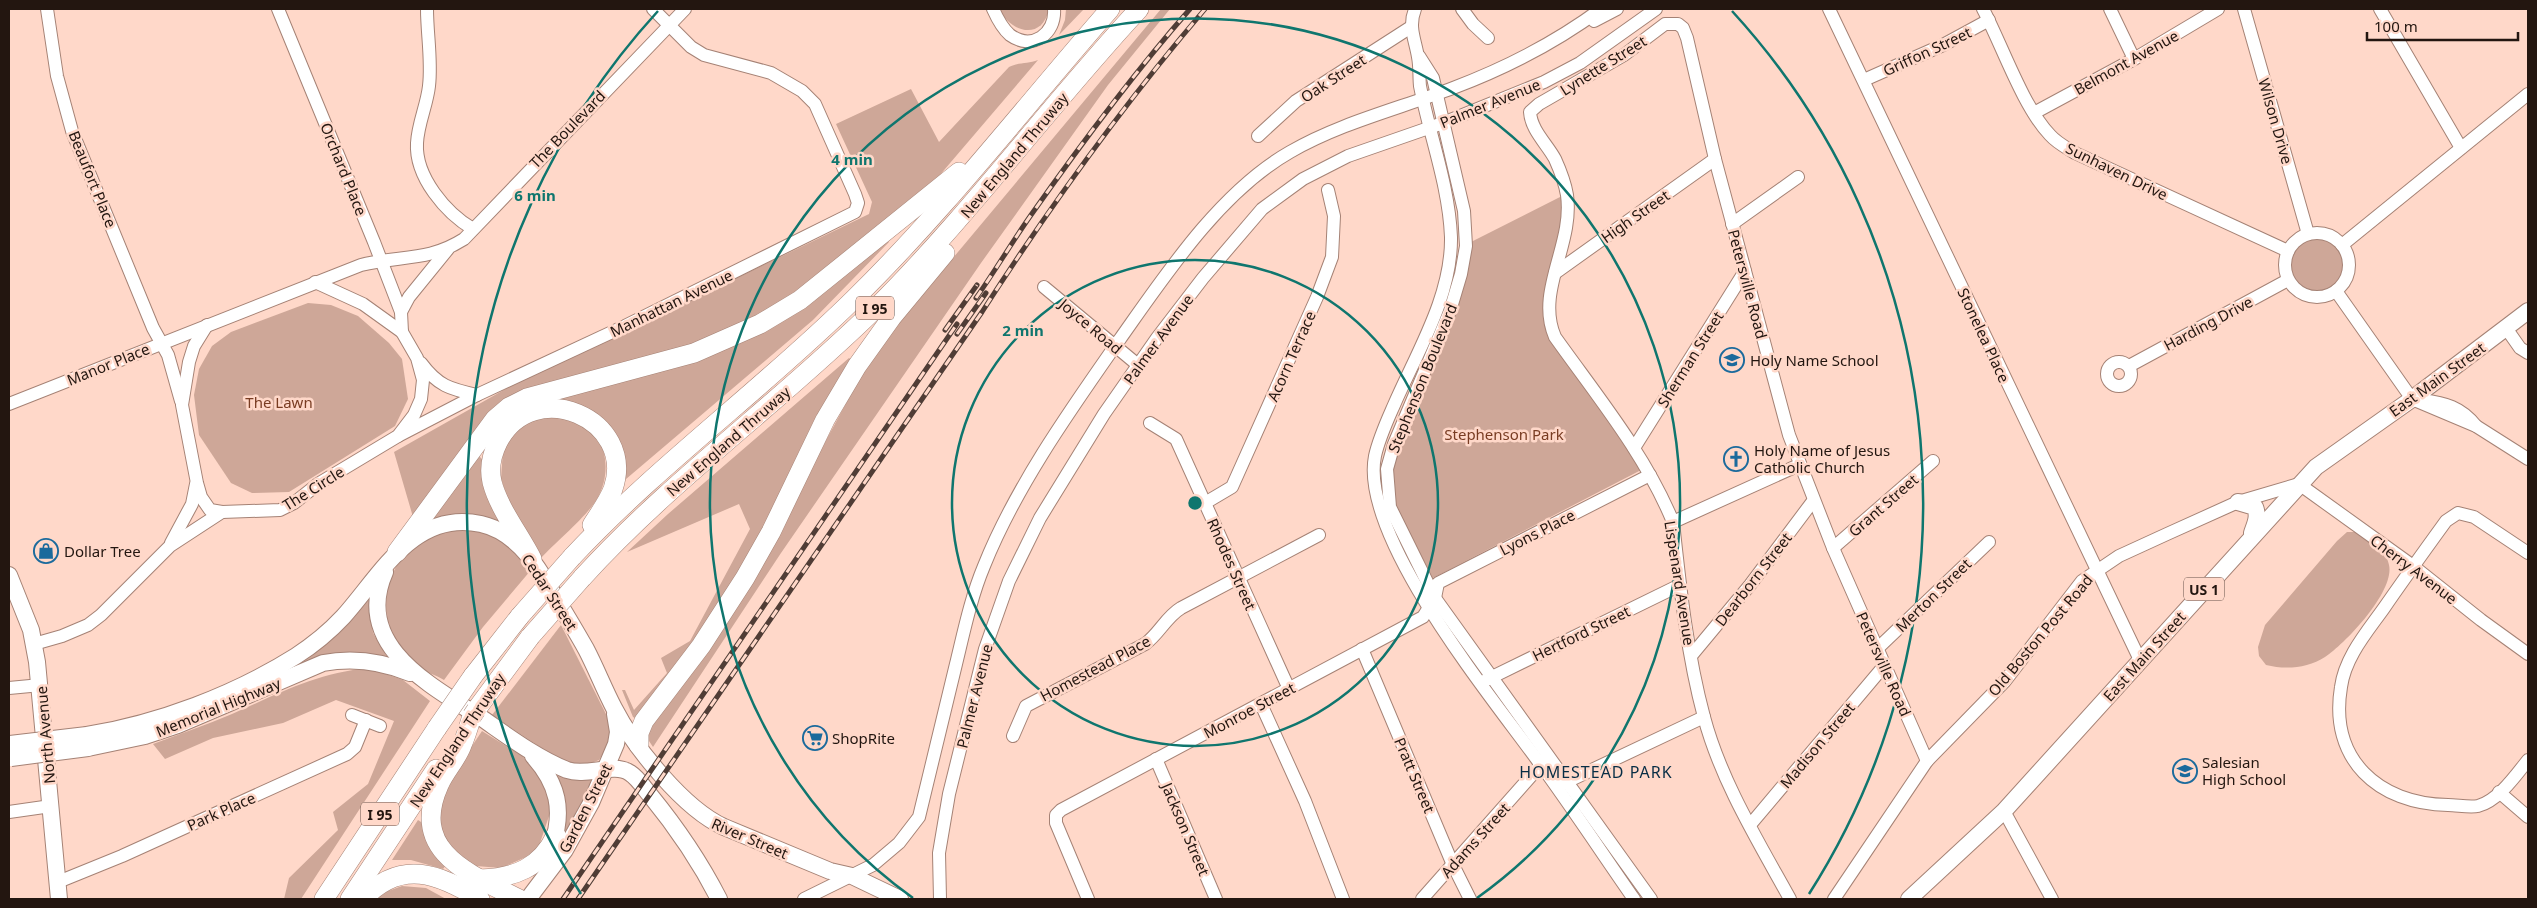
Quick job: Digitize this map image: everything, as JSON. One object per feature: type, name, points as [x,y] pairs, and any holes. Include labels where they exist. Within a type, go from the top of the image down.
[{"type":"highway","name":"New England Thruway","points":[[324,899],[473,676],[520,616],[572,557],[655,475],[842,311],[933,216],[1110,9]]},
{"type":"highway","name":"New England Thruway","points":[[350,899],[459,743],[472,716],[492,686],[530,637],[582,578],[671,489],[852,331],[929,253],[1138,9]]},
{"type":"highway","points":[[395,554],[489,427],[509,407],[528,398],[694,353],[760,324],[800,300],[890,230],[1005,132]]},
{"type":"highway","points":[[639,745],[639,733],[644,721],[701,646],[754,562],[814,440],[846,382],[892,317],[981,208],[1014,155]]},
{"type":"highway","points":[[532,559],[495,492],[492,482],[492,462],[497,444],[511,424],[532,411],[552,408],[574,411],[591,420],[607,438],[615,460],[616,475],[612,491],[572,557]]},
{"type":"highway","points":[[459,743],[432,800],[431,820],[436,840],[444,854],[456,865],[519,899]]},
{"type":"highway","points":[[479,879],[508,876],[527,869],[545,854],[556,835]]},
{"type":"highway","points":[[363,899],[385,881],[400,875],[418,874],[451,882],[480,899]]},
{"type":"highway","points":[[418,874],[438,884],[458,899]]},
{"type":"main road","name":"East Main Street","points":[[1909,899],[2004,811],[2316,466],[2412,399],[2528,311]]},
{"type":"main road","points":[[2238,502],[2252,505],[2257,513],[2250,538]]},
{"type":"main road","name":"Cedar Street","points":[[395,554],[413,538],[430,528],[448,523],[467,522],[485,525],[501,532],[532,559],[586,649],[614,709]]},
{"type":"main road","points":[[395,554],[380,587],[378,606],[381,625],[392,650],[420,678],[523,746],[572,772],[624,770],[635,777],[683,836],[719,899]]},
{"type":"main road","name":"Memorial Highway","points":[[87,742],[198,704],[263,674],[296,656],[341,619],[395,554]]},
{"type":"main road","name":"North Avenue","points":[[9,575],[34,644],[41,685],[59,899]]},
{"type":"main road","name":"Memorial Highway","points":[[10,751],[145,736],[178,726],[307,670],[333,661],[353,659],[373,661],[420,678]]},
{"type":"main road","name":"River Street","points":[[614,709],[639,745],[680,795],[708,820],[830,871],[852,876],[900,899]]},
{"type":"main road","name":"Garden Street","points":[[532,893],[565,850],[606,770],[617,738],[614,709]]},
{"type":"main road","points":[[523,746],[546,772],[554,786],[559,809],[556,835],[532,893]]},
{"type":"street","name":"Beaufort Place","points":[[47,9],[57,76],[72,131],[153,328],[162,342]]},
{"type":"street","name":"Orchard Place","points":[[278,9],[401,312],[402,332]]},
{"type":"street","points":[[427,9],[429,87],[417,145],[420,163],[433,191],[457,220],[473,229]]},
{"type":"street","points":[[653,9],[669,23]]},
{"type":"street","name":"The Boulevard","points":[[207,325],[315,282],[381,260],[427,256],[464,239],[669,23],[685,9]]},
{"type":"street","points":[[993,9],[999,22],[1010,34],[1025,42],[1035,42],[1046,34],[1055,18],[1054,9]]},
{"type":"street","name":"Stephenson Boulevard","points":[[1415,9],[1411,27],[1412,38],[1418,55],[1423,98],[1448,209],[1451,255],[1444,288],[1438,305],[1384,430],[1375,456],[1374,473],[1382,518],[1415,586],[1432,602],[1544,761],[1651,899]]},
{"type":"street","points":[[1462,9],[1473,24],[1488,38]]},
{"type":"street","name":"Palmer Avenue","points":[[1558,39],[1602,9]]},
{"type":"street","name":"Palmer Avenue","points":[[804,899],[873,864],[889,852],[919,817],[972,602],[984,567],[1000,530],[1064,421],[1115,346],[1149,298],[1232,198],[1258,174],[1288,153],[1322,135],[1494,72],[1617,9]]},
{"type":"street","name":"Palmer Avenue","points":[[940,899],[939,853],[942,830],[975,686],[995,616],[1023,548],[1104,414],[1203,278],[1238,236],[1269,204],[1289,188],[1318,170],[1348,156],[1509,98],[1580,62],[1656,9]]},
{"type":"street","name":"Stonelea Place","points":[[1829,9],[2140,660]]},
{"type":"street","points":[[2110,9],[2134,59]]},
{"type":"street","name":"Belmont Avenue","points":[[2034,113],[2134,59],[2218,9]]},
{"type":"street","name":"Wilson Drive","points":[[2244,9],[2308,234]]},
{"type":"street","points":[[2380,9],[2461,148]]},
{"type":"street","name":"Griffon Street","points":[[1864,80],[1943,45],[1986,14]]},
{"type":"street","name":"Sunhaven Drive","points":[[1986,14],[2034,113],[2049,135],[2075,153],[2288,251]]},
{"type":"street","name":"Manhattan Avenue","points":[[477,395],[625,326],[851,216],[857,208],[858,203],[815,104],[802,91],[770,73],[704,55],[692,47],[669,23]]},
{"type":"street","name":"Lynette Street","points":[[1530,112],[1540,104],[1624,55],[1665,24],[1678,24]]},
{"type":"street","name":"Petersville Road","points":[[1678,24],[1683,28],[1687,38],[1732,224],[1789,435],[1799,465],[1884,666],[1927,761]]},
{"type":"street","name":"Oak Street","points":[[1258,136],[1296,101],[1411,27]]},
{"type":"street","name":"Stephenson Boulevard","points":[[1418,55],[1433,78],[1437,93],[1464,211],[1466,246],[1461,274],[1450,311],[1394,444],[1387,469],[1390,507],[1432,602]]},
{"type":"street","points":[[2342,245],[2528,94]]},
{"type":"street","name":"Lispenard Avenue","points":[[1530,112],[1532,123],[1555,159],[1567,196],[1566,240],[1555,273],[1548,304],[1550,324],[1555,336],[1634,448],[1650,475],[1673,522],[1691,656],[1704,717],[1719,761],[1750,825],[1790,899]]},
{"type":"street","name":"High Street","points":[[1555,273],[1715,159]]},
{"type":"street","points":[[1732,224],[1798,177]]},
{"type":"street","name":"Acorn Terrace","points":[[1205,503],[1232,487],[1332,257],[1334,216],[1328,190]]},
{"type":"street","points":[[2308,234],[2327,234],[2342,245],[2350,264],[2348,274],[2336,291],[2319,297],[2310,296],[2294,288],[2288,280],[2285,260],[2293,243],[2308,234]]},
{"type":"street","name":"The Boulevard","points":[[401,312],[409,297],[448,248]]},
{"type":"street","name":"Sherman Street","points":[[1634,448],[1745,271]]},
{"type":"street","name":"Harding Drive","points":[[2129,366],[2288,280]]},
{"type":"street","name":"The Circle","points":[[315,282],[363,304],[402,332],[417,358],[431,376],[447,388],[477,395]]},
{"type":"street","name":"Joyce Road","points":[[1044,288],[1138,365]]},
{"type":"street","points":[[2336,291],[2412,399],[2476,426],[2528,459]]},
{"type":"street","name":"Manor Place","points":[[9,404],[207,325]]},
{"type":"street","points":[[182,405],[188,362],[194,346],[207,325]]},
{"type":"street","points":[[2506,328],[2520,348],[2528,353]]},
{"type":"street","points":[[162,342],[176,377],[196,483],[201,496],[210,510],[222,512]]},
{"type":"street","name":"The Circle","points":[[398,436],[414,415],[421,399],[423,380],[417,358]]},
{"type":"street","name":"The Circle","points":[[222,512],[280,510],[294,503],[318,484],[398,436],[477,395]]},
{"type":"street","name":"Rhodes Street","points":[[1150,423],[1176,439],[1288,689]]},
{"type":"street","name":"Grant Street","points":[[1833,548],[1932,461]]},
{"type":"street","points":[[1673,522],[1799,465]]},
{"type":"street","name":"Lyons Place","points":[[1432,602],[1438,583],[1650,475]]},
{"type":"street","points":[[170,546],[192,504],[196,483]]},
{"type":"street","name":"Old Boston Post Road","points":[[1834,899],[1927,761],[2005,681],[2082,581],[2097,569],[2119,556],[2238,502],[2299,484]]},
{"type":"street","name":"Cherry Avenue","points":[[2299,484],[2413,566],[2481,620],[2528,654]]},
{"type":"street","name":"Dearborn Street","points":[[1691,656],[1750,585],[1813,501]]},
{"type":"street","points":[[34,644],[62,636],[88,625],[101,615],[170,546],[222,512]]},
{"type":"street","points":[[2528,553],[2474,517],[2458,513],[2446,521],[2355,648],[2342,676],[2338,721],[2354,760],[2369,779],[2393,795],[2409,801],[2438,805],[2478,806],[2490,800],[2499,792],[2528,760]]},
{"type":"street","name":"Homestead Place","points":[[1013,736],[1026,706],[1145,644],[1154,638],[1173,613],[1319,535]]},
{"type":"street","name":"Merton Street","points":[[1878,648],[1989,542]]},
{"type":"street","name":"Hertford Street","points":[[1487,679],[1680,585]]},
{"type":"street","name":"Monroe Street","points":[[1088,899],[1056,823],[1056,815],[1156,759],[1422,617],[1432,602]]},
{"type":"street","name":"Pratt Street","points":[[1362,649],[1453,865],[1470,899]]},
{"type":"street","name":"Madison Street","points":[[1750,825],[1884,666]]},
{"type":"street","points":[[9,688],[41,685]]},
{"type":"street","points":[[1262,704],[1305,801],[1342,899]]},
{"type":"street","points":[[352,715],[380,726]]},
{"type":"street","points":[[1561,784],[1704,717]]},
{"type":"street","name":"Park Place","points":[[58,882],[122,856],[347,754],[355,747],[366,720]]},
{"type":"street","name":"Jackson Street","points":[[1156,759],[1216,899]]},
{"type":"street","name":"Adams Street","points":[[1422,899],[1544,761]]},
{"type":"street","name":"Stephenson Boulevard","points":[[1561,784],[1634,899]]},
{"type":"street","points":[[2499,792],[2528,817]]},
{"type":"street","points":[[9,812],[51,806]]},
{"type":"street","points":[[2004,811],[2052,899]]},
{"type":"green space","points":[[999,9],[1049,9],[1040,26],[1026,30],[1011,24]]},
{"type":"green space","points":[[1066,9],[1084,9],[1059,35],[1065,20]]},
{"type":"green space","points":[[1161,9],[1170,9],[1108,85],[981,263],[781,553],[653,747],[647,733],[812,466],[861,376],[892,331]]},
{"type":"green space","points":[[1038,60],[939,176],[814,281],[764,314],[715,338],[497,406],[457,455],[413,517],[394,452],[527,377],[617,336],[869,214],[872,202],[836,124],[911,89],[939,142],[1009,67]]},
{"type":"green space","name":"Stephenson Park","points":[[1562,196],[1562,241],[1544,316],[1643,469],[1429,580],[1412,548],[1397,514],[1394,502],[1392,478],[1401,438],[1471,242]]},
{"type":"green space","points":[[2317,235],[2328,237],[2341,248],[2346,264],[2344,275],[2333,288],[2317,293],[2306,291],[2293,280],[2288,264],[2290,253],[2301,240]]},
{"type":"green space","points":[[886,239],[889,242],[813,320],[619,485],[614,437],[539,401],[729,347]]},
{"type":"green space","name":"The Lawn","points":[[308,303],[331,305],[358,316],[389,343],[402,359],[408,399],[395,426],[289,492],[252,493],[231,483],[199,435],[194,395],[199,369],[212,346],[231,332]]},
{"type":"green space","points":[[849,358],[853,361],[752,551],[681,661],[635,718],[633,717],[622,690],[625,690],[634,710],[667,673],[661,658],[690,641],[750,529],[739,504],[627,552],[668,514]]},
{"type":"green space","points":[[542,417],[565,417],[579,421],[589,428],[597,437],[603,449],[605,474],[602,487],[593,505],[541,558],[510,506],[501,478],[503,450],[516,428]]},
{"type":"green space","points":[[477,454],[483,460],[486,495],[502,523],[466,515],[429,520]]},
{"type":"green space","points":[[452,529],[475,530],[505,541],[531,570],[483,627],[444,680],[420,668],[404,654],[394,640],[386,609],[387,592],[399,561],[414,544],[435,534]]},
{"type":"green space","points":[[2347,532],[2359,532],[2385,554],[2389,565],[2389,576],[2377,602],[2345,640],[2318,661],[2297,667],[2266,665],[2259,656],[2258,647],[2265,625],[2337,541]]},
{"type":"green space","points":[[369,597],[373,633],[387,657],[286,672]]},
{"type":"green space","points":[[561,625],[610,722],[608,746],[599,760],[586,765],[561,761],[492,715]]},
{"type":"green space","points":[[369,668],[403,680],[430,701],[301,899],[284,899],[289,878],[338,830],[333,812],[368,784],[394,721],[336,700],[283,723],[213,738],[165,759],[153,744],[222,718],[315,679],[332,674]]},
{"type":"green space","points":[[482,731],[522,756],[545,779],[551,796],[549,816],[539,846],[526,857],[501,868],[476,866],[454,855],[442,838],[437,818],[450,779]]},
{"type":"green space","points":[[560,775],[587,778],[593,781],[564,837],[557,777]]},
{"type":"green space","points":[[418,820],[424,824],[446,865],[443,869],[411,860],[392,860]]},
{"type":"green space","points":[[402,886],[426,888],[446,899],[374,899],[380,894]]},
{"type":"railway","points":[[976,298],[1031,215],[1088,136],[1190,9]]},
{"type":"railway","points":[[578,899],[982,312],[1034,233],[1116,119],[1205,9]]},
{"type":"railway","points":[[945,330],[977,285]]},
{"type":"railway","points":[[957,334],[986,293]]},
{"type":"railway","points":[[563,899],[957,324]]},
{"type":"place","name":"Holy Name School","points":[[1732,360]]},
{"type":"place","name":"Holy Name of Jesus Catholic Church","points":[[1736,459]]},
{"type":"place","name":"Dollar Tree","points":[[46,551]]},
{"type":"place","name":"ShopRite","points":[[815,738]]},
{"type":"place","name":"Salesian High School","points":[[2185,771]]},
{"type":"district","name":"HOMESTEAD PARK","points":[[1596,772]]}]
